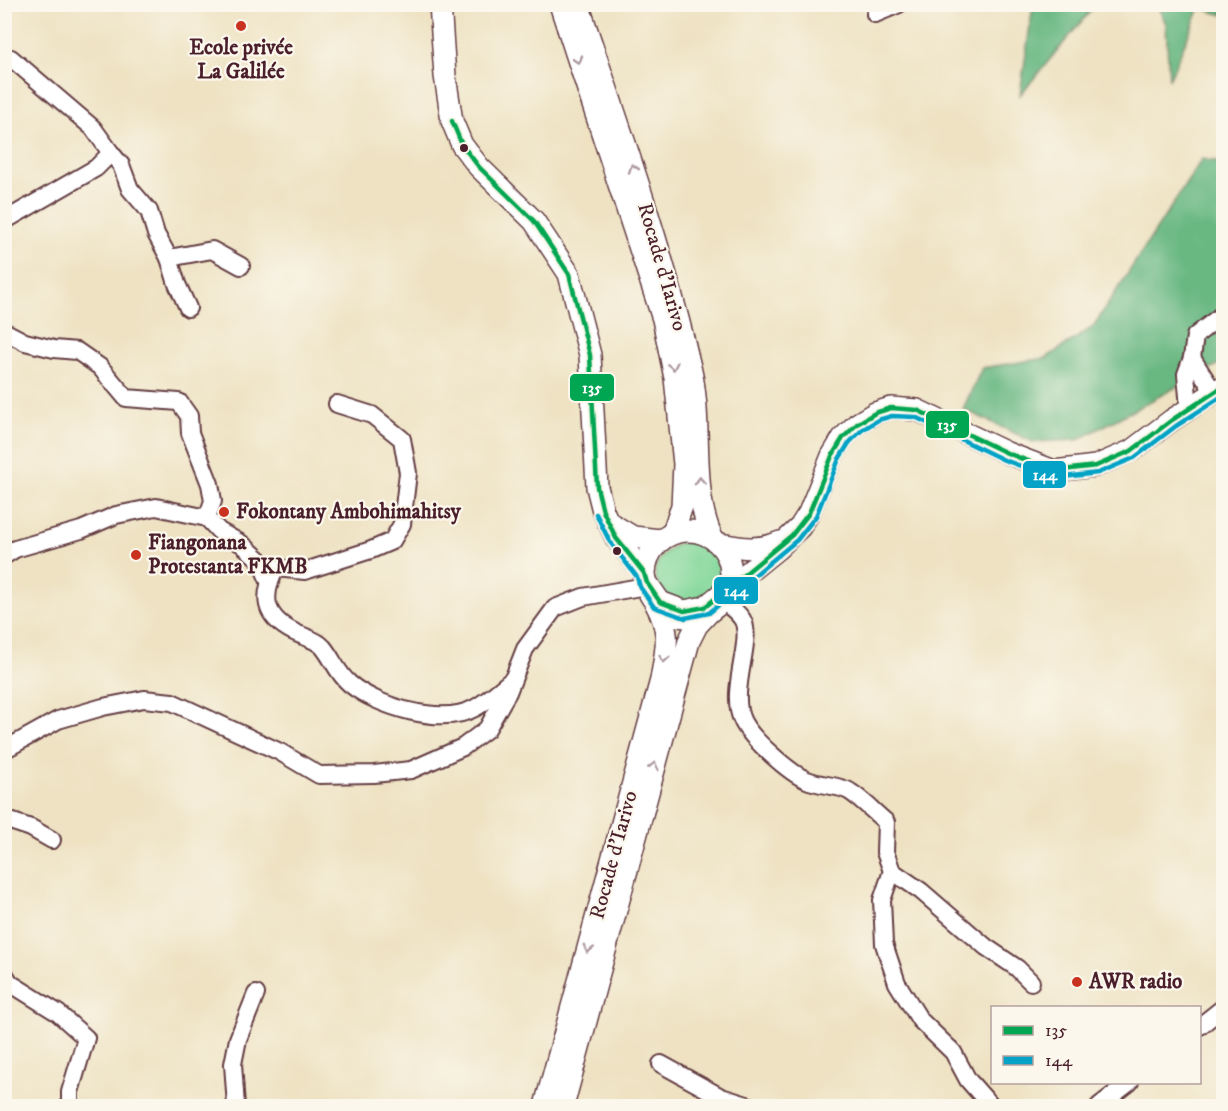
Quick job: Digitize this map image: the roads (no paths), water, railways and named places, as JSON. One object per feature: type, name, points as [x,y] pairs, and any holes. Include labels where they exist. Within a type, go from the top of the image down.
[{"type":"main road","points":[[440,4],[445,76],[452,121],[462,145],[479,167],[534,221],[569,274],[590,355],[597,487],[603,511],[620,544],[648,588],[672,614],[691,617],[721,599],[800,527],[809,513],[832,456],[843,438],[857,424],[875,413],[891,408],[917,410],[1007,453],[1054,471],[1096,466],[1131,451],[1218,389]]},
{"type":"main road","name":"Rocade d'Iarivo","points":[[545,1107],[661,680],[668,640],[665,620],[648,588],[646,561],[651,549],[667,536],[682,506],[684,464],[682,434],[663,320],[560,4]]},
{"type":"main road","name":"Rocade d'Iarivo","points":[[563,1107],[689,641],[697,625],[721,599],[731,572],[728,557],[705,522],[702,510],[692,375],[675,306],[638,182],[578,4]]},
{"type":"main road","points":[[608,522],[633,537],[667,536],[693,531],[716,541],[747,549],[769,547],[786,540]]},
{"type":"main road","points":[[648,588],[647,584],[660,602],[684,611],[705,607],[721,599]]},
{"type":"street","points":[[875,14],[899,4]]},
{"type":"street","points":[[4,56],[11,58],[93,128],[121,165],[130,189],[148,211],[188,308]]},
{"type":"street","points":[[4,221],[96,168],[111,153]]},
{"type":"street","points":[[169,258],[212,250],[241,266]]},
{"type":"street","points":[[1189,408],[1186,374],[1192,358],[1195,336],[1224,313]]},
{"type":"street","points":[[4,331],[25,342],[54,350],[77,351],[100,367],[126,398],[179,402],[189,416],[190,433],[210,484],[213,501],[207,518]]},
{"type":"street","points":[[1192,358],[1218,389]]},
{"type":"street","points":[[337,404],[372,415],[402,440],[408,473],[402,524],[392,541],[371,550],[305,571],[276,568],[269,581],[267,602],[270,612],[276,621],[322,646],[336,670],[350,684],[383,703],[430,716],[453,716],[475,708],[513,679]]},
{"type":"street","points":[[4,556],[15,549],[81,531],[116,515],[156,507],[207,518],[219,531],[242,544],[260,560],[269,581]]},
{"type":"street","points":[[4,750],[58,720],[103,707],[144,699],[172,702],[280,752],[319,775],[374,774],[411,770],[463,747],[487,729],[508,692],[525,649],[555,608],[583,597],[648,588]]},
{"type":"street","points":[[721,599],[744,621],[747,633],[738,694],[742,722],[774,759],[805,780],[847,790],[886,822],[885,852],[892,871],[921,891],[986,947],[1017,968],[1031,982]]},
{"type":"street","points":[[4,819],[31,828],[52,840]]},
{"type":"street","points":[[892,871],[882,900],[884,944],[897,983],[920,1020],[953,1052],[968,1080],[991,1107]]},
{"type":"street","points":[[4,972],[10,983],[58,1013],[86,1038],[70,1092],[70,1107]]},
{"type":"street","points":[[236,1107],[233,1064],[238,1039],[256,994]]},
{"type":"street","points":[[1201,1025],[1224,1007]]},
{"type":"street","points":[[661,1064],[721,1096],[746,1105]]},
{"type":"street","points":[[1099,1107],[1129,1084]]},
{"type":"street","points":[[710,1107],[717,1102],[746,1105]]},
{"type":"place","name":"Ecole privée La Galilée","points":[[241,26]]},
{"type":"place","name":"Fokontany Ambohimahitsy","points":[[224,512]]},
{"type":"place","name":"Fiangonana Protestanta FKMB","points":[[136,555]]},
{"type":"place","name":"AWR radio","points":[[1077,982]]}]
